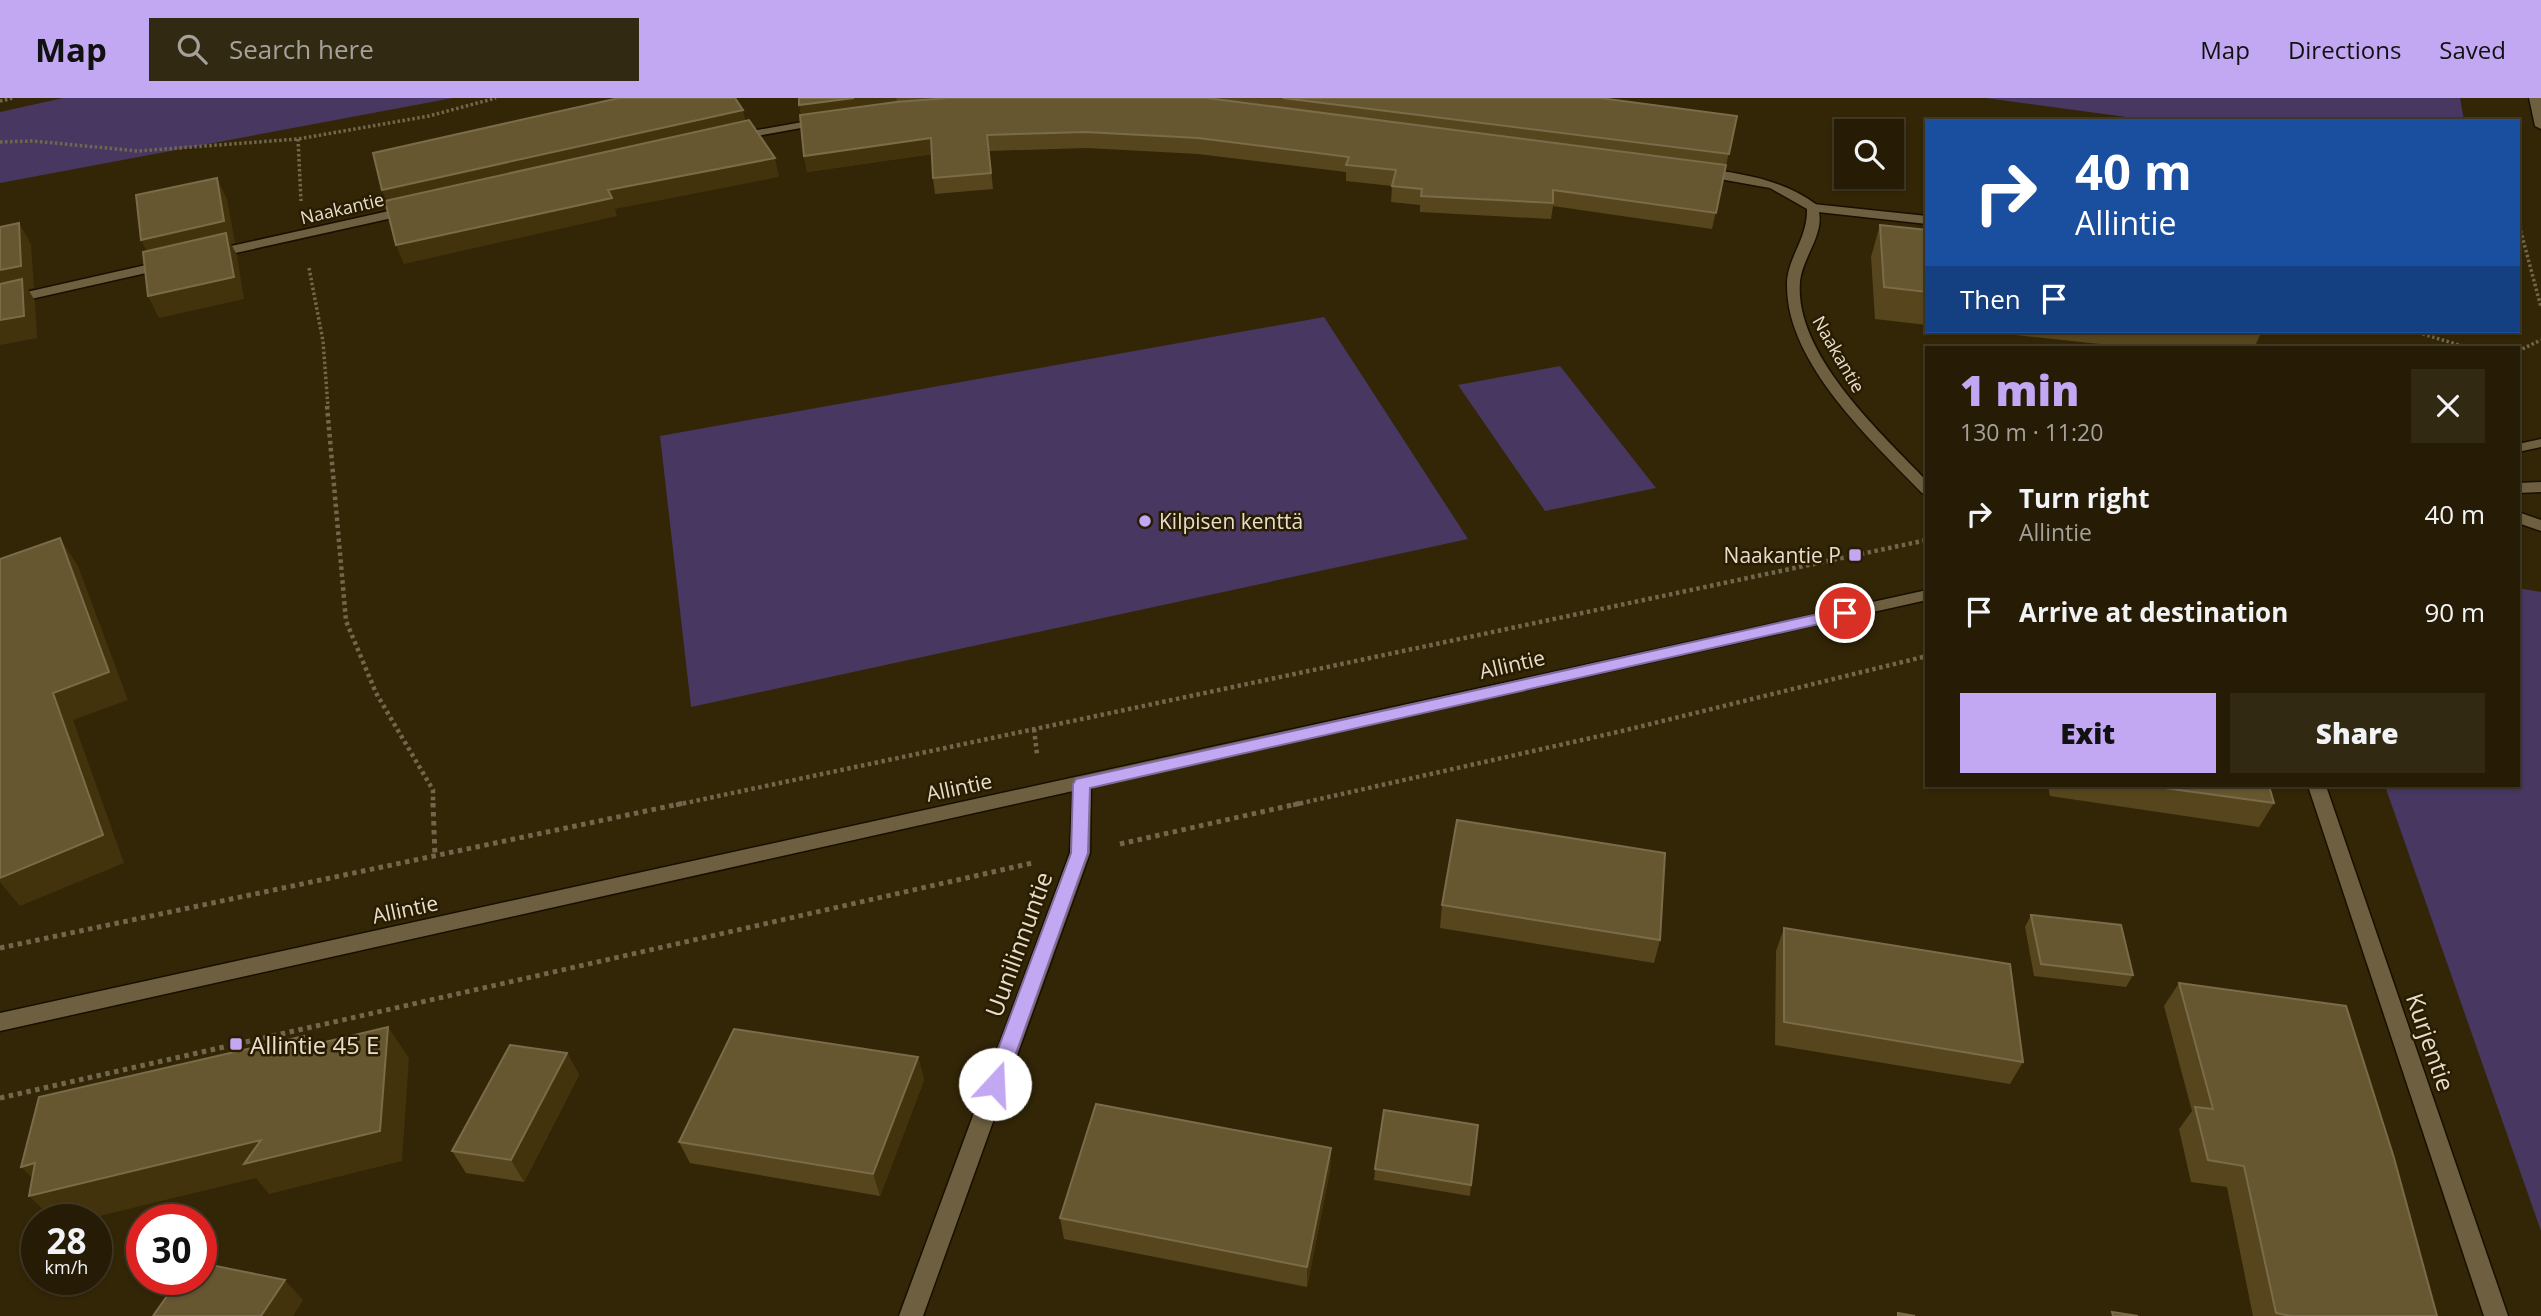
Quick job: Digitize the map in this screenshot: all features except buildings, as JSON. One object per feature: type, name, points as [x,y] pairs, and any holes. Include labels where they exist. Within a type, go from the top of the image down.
[{"type":"street","points":[[2535,98],[2541,126]]},
{"type":"street","points":[[726,139],[842,118]]},
{"type":"street","points":[[1693,171],[1748,178],[1782,187],[1797,194],[1813,208],[1925,220]]},
{"type":"street","name":"Naakantie","points":[[0,302],[422,207]]},
{"type":"street","name":"Naakantie","points":[[1813,208],[1815,225],[1793,282],[1794,310],[1808,342],[1850,408],[1925,488]]},
{"type":"street","points":[[2520,448],[2541,443]]},
{"type":"street","points":[[2520,488],[2541,487]]},
{"type":"street","points":[[2520,518],[2541,526]]},
{"type":"street","name":"Allintie","points":[[0,1022],[1925,595]]},
{"type":"street","name":"Uunilinnuntie","points":[[911,1316],[1080,853],[1082,784]]},
{"type":"street","name":"Kurjentie","points":[[2317,787],[2496,1316]]},
{"type":"path","points":[[0,101],[14,98]]},
{"type":"path","points":[[0,142],[33,141],[138,151],[298,139],[429,116],[496,98]]},
{"type":"path","points":[[298,139],[302,234],[323,341],[346,621],[376,693],[433,790],[435,856]]},
{"type":"path","points":[[2520,229],[2541,307]]},
{"type":"path","points":[[2420,333],[2462,346]]},
{"type":"path","points":[[2520,351],[2541,341]]},
{"type":"path","points":[[0,948],[1925,540]]},
{"type":"path","points":[[0,1098],[1622,732],[1925,656]]},
{"type":"shaded area","points":[[63,98],[453,98],[0,183],[0,112]]},
{"type":"shaded area","points":[[1985,98],[2460,98],[2464,119],[2141,119]]},
{"type":"shaded area","points":[[1324,317],[1468,539],[691,707],[660,436]]},
{"type":"shaded area","points":[[1560,366],[1656,488],[1545,511],[1458,385]]},
{"type":"shaded area","points":[[2520,588],[2541,592],[2541,1231],[2385,787],[2520,787]]},
{"type":"place","name":"Kilpisen kenttä","points":[[1145,521]]},
{"type":"place","name":"Naakantie P","points":[[1855,555]]},
{"type":"place","name":"Allintie 45 E","points":[[236,1044]]},
{"type":"route","points":[[995,1084],[1080,853],[1082,784],[1845,613]]}]
